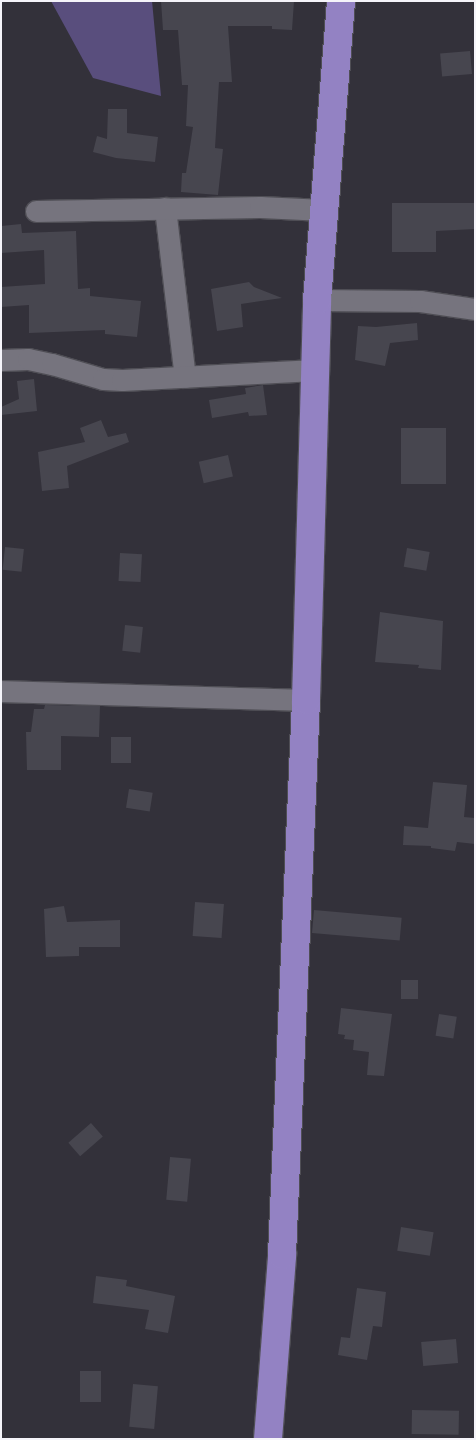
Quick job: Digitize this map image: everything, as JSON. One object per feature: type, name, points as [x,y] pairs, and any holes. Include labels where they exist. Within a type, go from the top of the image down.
[{"type":"main road","points":[[268,1439],[282,1255],[306,700],[317,300],[341,1]]},
{"type":"street","points":[[36,211],[260,207],[324,210]]},
{"type":"street","points":[[164,208],[185,377]]},
{"type":"street","points":[[317,300],[420,301],[475,309]]},
{"type":"street","points":[[1,360],[28,359],[103,379],[315,370]]},
{"type":"street","points":[[1,691],[306,700]]},
{"type":"shaded area","points":[[51,1],[152,1],[161,96],[93,78]]},
{"type":"building","points":[[161,1],[294,1],[292,30],[272,29],[272,26],[228,26],[232,82],[219,82],[215,148],[223,149],[218,195],[181,192],[182,173],[186,173],[193,127],[186,126],[188,85],[182,85],[178,30],[163,30]]},
{"type":"building","points":[[470,51],[472,74],[442,77],[440,54]]},
{"type":"building","points":[[108,109],[127,109],[127,133],[158,137],[155,162],[116,158],[93,152],[97,136],[107,139]]},
{"type":"building","points":[[392,203],[475,203],[475,229],[436,231],[436,252],[392,252]]},
{"type":"building","points":[[21,224],[22,233],[76,231],[78,289],[90,288],[90,296],[141,301],[137,337],[105,334],[105,330],[29,333],[29,305],[1,307],[1,287],[45,284],[44,250],[1,253],[1,226]]},
{"type":"building","points":[[249,282],[254,287],[282,298],[241,304],[243,327],[217,331],[211,289]]},
{"type":"building","points":[[417,323],[418,340],[390,343],[385,366],[355,360],[358,326],[376,327]]},
{"type":"building","points":[[34,379],[37,411],[1,415],[1,407],[19,399],[17,381]]},
{"type":"building","points":[[263,385],[267,415],[249,416],[248,412],[212,418],[209,400],[246,394],[245,388]]},
{"type":"building","points":[[101,420],[108,437],[126,433],[129,442],[67,466],[69,488],[42,491],[38,452],[85,442],[80,428]]},
{"type":"building","points":[[401,428],[446,428],[446,484],[401,484]]},
{"type":"building","points":[[228,455],[233,476],[204,483],[199,462]]},
{"type":"building","points":[[5,547],[24,549],[21,572],[3,570]]},
{"type":"building","points":[[407,548],[430,552],[426,571],[404,567]]},
{"type":"building","points":[[120,553],[142,554],[141,582],[119,581]]},
{"type":"building","points":[[380,612],[443,621],[441,670],[418,668],[419,665],[375,662]]},
{"type":"building","points":[[125,625],[143,627],[140,653],[122,651]]},
{"type":"building","points":[[45,705],[100,706],[99,737],[61,736],[61,770],[27,770],[26,732],[31,732],[34,709],[44,709]]},
{"type":"building","points":[[111,737],[131,737],[131,763],[111,763]]},
{"type":"building","points":[[433,782],[467,785],[464,817],[475,818],[475,844],[457,842],[455,851],[431,848],[431,846],[403,845],[404,826],[428,828]]},
{"type":"building","points":[[129,789],[153,793],[150,812],[126,808]]},
{"type":"building","points":[[195,902],[224,904],[222,938],[193,936]]},
{"type":"building","points":[[64,906],[67,922],[120,920],[120,947],[79,947],[79,956],[46,957],[44,909]]},
{"type":"building","points":[[314,910],[402,918],[400,941],[312,933]]},
{"type":"building","points":[[401,980],[418,980],[418,999],[401,999]]},
{"type":"building","points":[[341,1008],[392,1014],[384,1076],[367,1075],[369,1052],[353,1050],[354,1040],[344,1039],[345,1035],[338,1034]]},
{"type":"building","points":[[439,1014],[457,1017],[453,1039],[436,1036]]},
{"type":"building","points":[[91,1123],[103,1137],[80,1156],[68,1143]]},
{"type":"building","points":[[170,1157],[191,1159],[187,1202],[166,1200]]},
{"type":"building","points":[[401,1227],[434,1232],[430,1256],[397,1251]]},
{"type":"building","points":[[96,1276],[127,1280],[126,1286],[175,1296],[168,1333],[145,1329],[149,1310],[93,1303]]},
{"type":"building","points":[[357,1288],[386,1292],[382,1327],[373,1326],[367,1360],[338,1355],[341,1337],[350,1338]]},
{"type":"building","points":[[456,1339],[458,1363],[423,1366],[421,1342]]},
{"type":"building","points":[[80,1371],[101,1371],[101,1402],[80,1402]]},
{"type":"building","points":[[133,1384],[158,1386],[154,1429],[129,1427]]},
{"type":"building","points":[[412,1410],[459,1411],[459,1435],[412,1434]]}]
